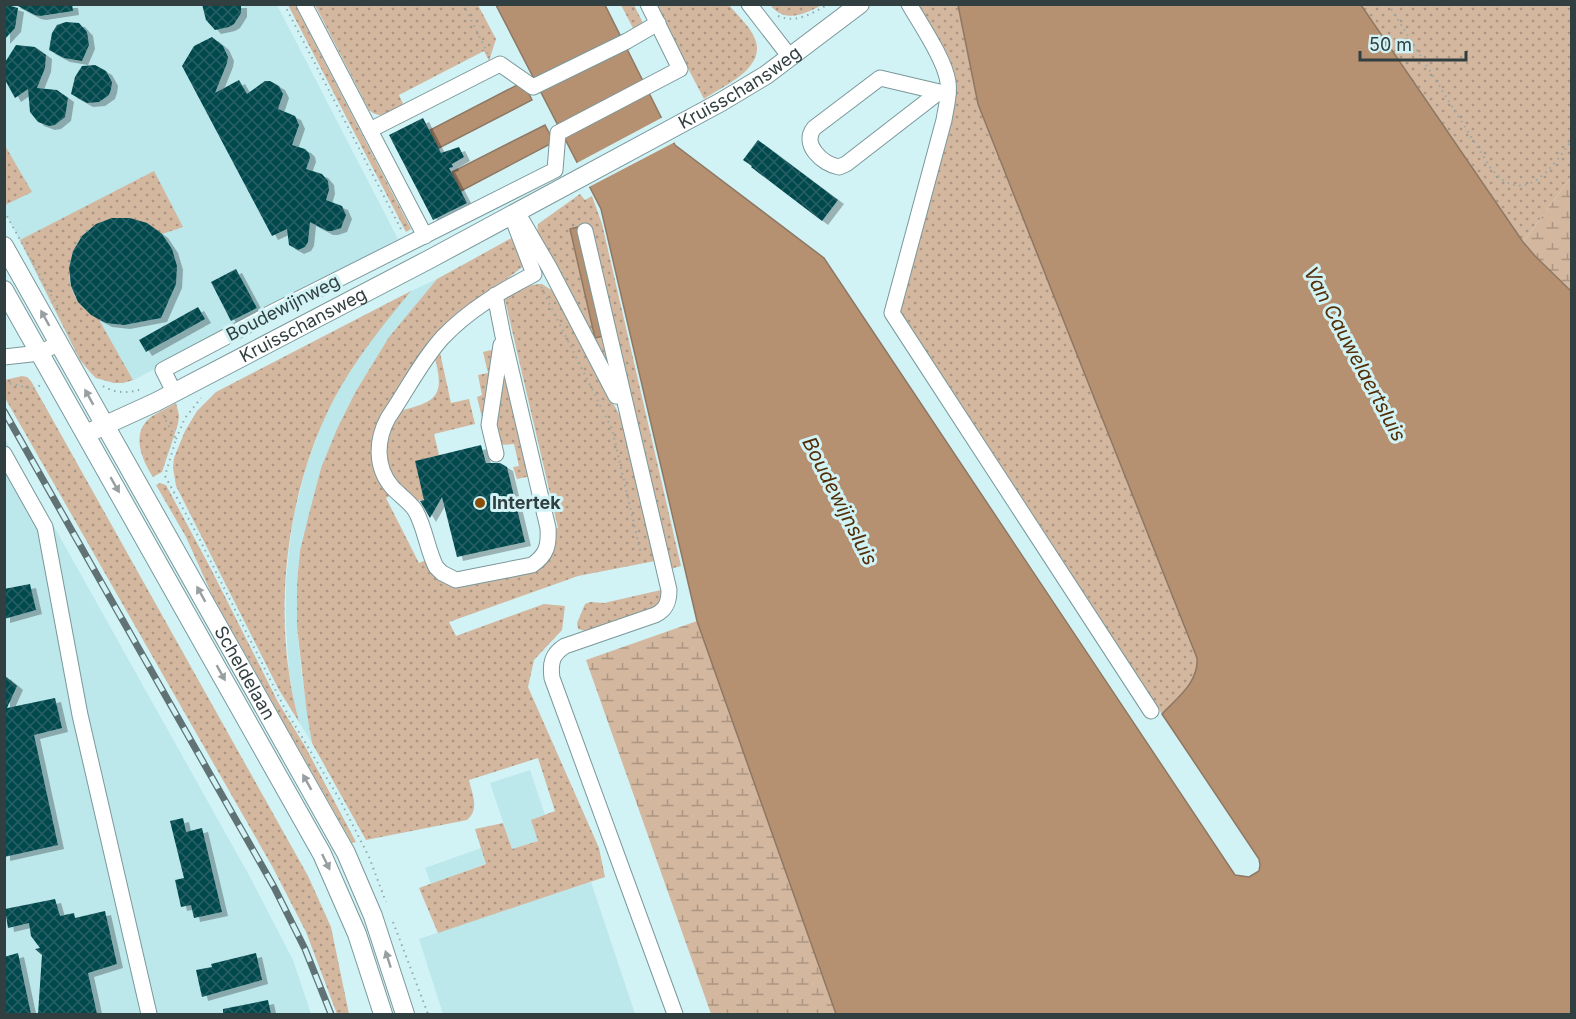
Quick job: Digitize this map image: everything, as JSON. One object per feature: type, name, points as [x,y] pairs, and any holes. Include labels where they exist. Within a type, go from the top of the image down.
[{"type":"main road","name":"Kruisschansweg","points":[[86,434],[156,402],[171,384],[428,260],[693,118],[740,91],[790,57],[860,4]]},
{"type":"main road","name":"Scheldelaan","points":[[4,246],[346,853],[373,916],[405,1014]]},
{"type":"main road","name":"Scheldelaan","points":[[4,290],[322,854],[347,908],[383,1014]]},
{"type":"street","points":[[304,4],[425,236],[555,170],[558,133],[681,69],[648,4]]},
{"type":"street","points":[[749,4],[790,57]]},
{"type":"street","points":[[909,4],[943,65],[948,84],[944,93],[944,120],[892,313],[1151,711]]},
{"type":"street","points":[[370,130],[500,64],[533,87],[627,41],[658,23]]},
{"type":"street","points":[[880,78],[944,93],[846,164],[838,167],[824,162],[808,140],[814,128],[880,78]]},
{"type":"street","points":[[495,295],[548,528],[549,542],[541,559],[532,565],[456,580],[441,573],[436,567],[414,510],[386,479],[378,450],[383,428],[431,353],[456,325],[495,295],[534,274],[513,213]]},
{"type":"street","points":[[513,213],[549,267],[627,418]]},
{"type":"street","points":[[585,231],[669,590],[669,599],[661,612],[655,615],[565,646],[556,652],[552,660],[552,678],[675,1014]]},
{"type":"street","name":"Boudewijnweg","points":[[171,384],[164,370],[273,312],[425,236]]},
{"type":"street","points":[[496,454],[489,425],[503,336]]},
{"type":"street","points":[[4,357],[40,353],[58,343]]},
{"type":"street","points":[[4,454],[45,527],[80,715],[149,1014]]},
{"type":"path","points":[[284,4],[404,235],[425,236]]},
{"type":"path","points":[[463,4],[495,67]]},
{"type":"path","points":[[772,14],[784,19],[797,20],[829,4]]},
{"type":"path","points":[[1388,4],[1490,167],[1505,183],[1519,187],[1537,180],[1572,140]]},
{"type":"path","points":[[534,274],[612,429],[641,554]]},
{"type":"path","name":"Scheldelaan","points":[[156,402],[176,439],[165,476],[197,534],[285,709],[340,800],[369,857],[387,906]]},
{"type":"path","points":[[392,917],[428,1014]]},
{"type":"shaded area","points":[[4,5],[277,5],[398,239],[134,380],[114,383],[96,378],[80,360],[5,212]]},
{"type":"shaded area","points":[[437,279],[389,337],[356,391],[321,468],[300,551],[297,583],[297,627],[312,743],[299,722],[294,701],[289,672],[286,626],[289,550],[294,515],[307,464],[323,421],[342,384],[377,331],[411,291]]},
{"type":"shaded area","points":[[4,437],[250,877],[293,960],[311,1014],[5,1014]]},
{"type":"shaded area","points":[[530,770],[545,815],[531,820],[538,841],[512,849],[490,783]]},
{"type":"shaded area","points":[[481,848],[487,863],[431,884],[425,868]]},
{"type":"shaded area","points":[[591,882],[635,1014],[443,1014],[419,939]]},
{"type":"green space","points":[[288,5],[295,5],[411,229],[406,232]]},
{"type":"green space","points":[[315,5],[478,5],[496,39],[489,61],[484,51],[399,95],[404,106],[378,115],[369,110]]},
{"type":"green space","points":[[621,5],[634,5],[644,25],[634,30]]},
{"type":"green space","points":[[655,5],[729,5],[753,34],[757,49],[755,59],[741,75],[704,99]]},
{"type":"green space","points":[[770,5],[822,5],[802,14],[789,16],[776,11]]},
{"type":"green space","points":[[917,5],[958,5],[978,104],[1197,658],[1197,667],[1191,682],[1162,714],[898,313],[956,91],[955,75]]},
{"type":"green space","points":[[1361,5],[1571,5],[1571,177],[1523,242]]},
{"type":"green space","points":[[4,144],[32,192],[5,205],[4,205]]},
{"type":"green space","points":[[154,171],[183,227],[162,234],[135,220],[111,219],[91,228],[78,243],[70,263],[70,284],[79,303],[98,318],[133,380],[114,383],[96,378],[80,360],[20,240]]},
{"type":"green space","points":[[1571,177],[1571,291],[1523,242]]},
{"type":"green space","points":[[580,194],[585,200],[592,196],[602,224],[681,566],[670,569],[588,224],[570,229],[596,338],[603,336],[610,365],[607,365],[537,234],[538,224]]},
{"type":"green space","points":[[517,235],[525,265],[471,306],[378,427],[393,494],[386,498],[419,563],[426,560],[446,583],[463,587],[530,572],[553,529],[558,528],[505,300],[522,288],[542,284],[553,291],[621,418],[655,561],[578,576],[449,622],[456,636],[544,604],[565,606],[562,630],[534,660],[528,687],[599,848],[605,877],[438,933],[419,888],[486,864],[475,829],[503,823],[512,849],[538,841],[531,820],[555,811],[538,758],[469,780],[474,806],[467,820],[366,840],[312,743],[297,627],[300,551],[321,468],[337,429],[356,391],[389,337],[437,279]]},
{"type":"green space","points":[[411,291],[375,336],[343,383],[326,415],[301,486],[292,523],[285,600],[285,637],[289,673],[299,722],[279,690],[176,486],[174,458],[185,431],[197,411],[216,392]]},
{"type":"green space","points":[[439,348],[451,403],[469,399],[475,424],[434,434],[439,455],[415,462],[442,496],[417,501],[404,490],[389,468],[387,446],[402,406],[403,410],[416,407],[425,403],[436,393],[439,378],[434,355]]},
{"type":"green space","points":[[495,349],[483,422],[477,397],[482,395],[478,375],[488,373],[483,352]]},
{"type":"green space","points":[[506,372],[531,476],[517,479],[513,467],[519,466],[514,444],[501,445],[497,428],[503,373]]},
{"type":"green space","points":[[22,376],[31,381],[308,876],[331,927],[349,1014],[337,1014],[306,932],[272,866],[5,398],[5,380]]},
{"type":"green space","points":[[176,403],[179,415],[178,424],[162,472],[153,477],[142,455],[141,431],[151,417]]},
{"type":"green space","points":[[160,483],[166,485],[278,702],[306,748],[356,842],[352,843],[212,595],[186,537],[156,485]]},
{"type":"green space","points":[[661,590],[661,601],[652,609],[585,631],[578,629],[577,623],[585,604],[604,603]]},
{"type":"green space","points":[[697,621],[836,1014],[711,1014],[586,660]]},
{"type":"water","points":[[496,5],[605,5],[675,145],[824,258],[1235,875],[1249,877],[1259,871],[1259,859],[1162,714],[1191,682],[1197,667],[1197,658],[978,104],[958,5],[1361,5],[1523,242],[1571,291],[1571,1014],[836,1014],[697,621],[601,209]]},
{"type":"water","points":[[523,82],[532,100],[439,148],[430,130]]},
{"type":"water","points":[[545,125],[554,142],[461,191],[452,172]]},
{"type":"water","points":[[578,227],[603,336],[595,338],[570,229]]},
{"type":"pier","points":[[665,116],[677,141],[587,188],[575,164]]},
{"type":"building","points":[[4,4],[18,8],[15,28],[4,40]]},
{"type":"building","points":[[14,4],[72,4],[73,11],[40,16]]},
{"type":"building","points":[[202,4],[241,4],[241,13],[234,24],[215,30],[206,20]]},
{"type":"building","points":[[66,22],[79,23],[87,32],[89,45],[82,61],[64,58],[49,50],[52,33],[57,25]]},
{"type":"building","points":[[212,37],[223,46],[228,57],[215,93],[239,80],[247,94],[265,81],[279,86],[283,94],[278,109],[295,116],[299,125],[292,145],[305,149],[309,153],[310,158],[306,169],[322,174],[328,181],[329,190],[326,200],[342,206],[346,215],[341,228],[327,231],[310,222],[308,242],[305,247],[298,250],[289,245],[287,229],[272,236],[182,66],[194,46]]},
{"type":"building","points":[[16,45],[35,47],[46,55],[45,68],[37,88],[57,90],[68,98],[65,117],[55,125],[49,126],[38,122],[30,112],[28,89],[15,98],[4,78],[4,64]]},
{"type":"building","points":[[95,65],[106,71],[112,82],[111,89],[109,95],[99,102],[87,103],[71,94],[75,77],[82,66]]},
{"type":"building","points":[[423,118],[441,153],[459,147],[464,157],[449,168],[467,203],[433,220],[389,135]]},
{"type":"building","points":[[758,140],[838,200],[822,221],[743,160]]},
{"type":"building","points":[[112,218],[130,218],[147,223],[162,234],[172,249],[177,266],[176,284],[161,318],[124,325],[106,323],[91,315],[78,302],[71,286],[69,268],[73,251],[82,236],[96,224]]},
{"type":"building","points":[[236,269],[257,308],[231,321],[211,282]]},
{"type":"building","points":[[198,307],[205,319],[146,352],[139,340]]},
{"type":"building","name":"Intertek","points":[[481,445],[486,463],[500,463],[507,467],[525,542],[457,557],[442,497],[430,518],[420,501],[424,500],[415,461]]},
{"type":"building","points":[[30,584],[36,610],[4,619],[4,589]]},
{"type":"building","points":[[4,675],[17,686],[7,708],[55,698],[62,728],[34,735],[58,845],[4,857]]},
{"type":"building","points":[[183,818],[186,832],[202,828],[222,912],[194,918],[191,905],[181,907],[175,880],[184,878],[170,821]]},
{"type":"building","points":[[55,899],[60,916],[74,913],[75,918],[105,911],[117,964],[88,973],[97,1014],[38,1014],[42,955],[35,949],[40,948],[31,936],[29,923],[8,928],[5,909]]},
{"type":"building","points":[[18,953],[31,1014],[4,1014],[4,957]]},
{"type":"building","points":[[256,953],[262,980],[202,997],[196,970]]},
{"type":"building","points":[[268,1000],[271,1014],[223,1014],[223,1009]]},
{"type":"railway","points":[[4,411],[274,887],[305,949],[331,1014]]},
{"type":"place","name":"Intertek","points":[[480,503]]},
{"type":"water label","name":"Van Cauwelaertsluis","points":[[1355,354]]},
{"type":"water label","name":"Boudewijnsluis","points":[[840,501]]}]
